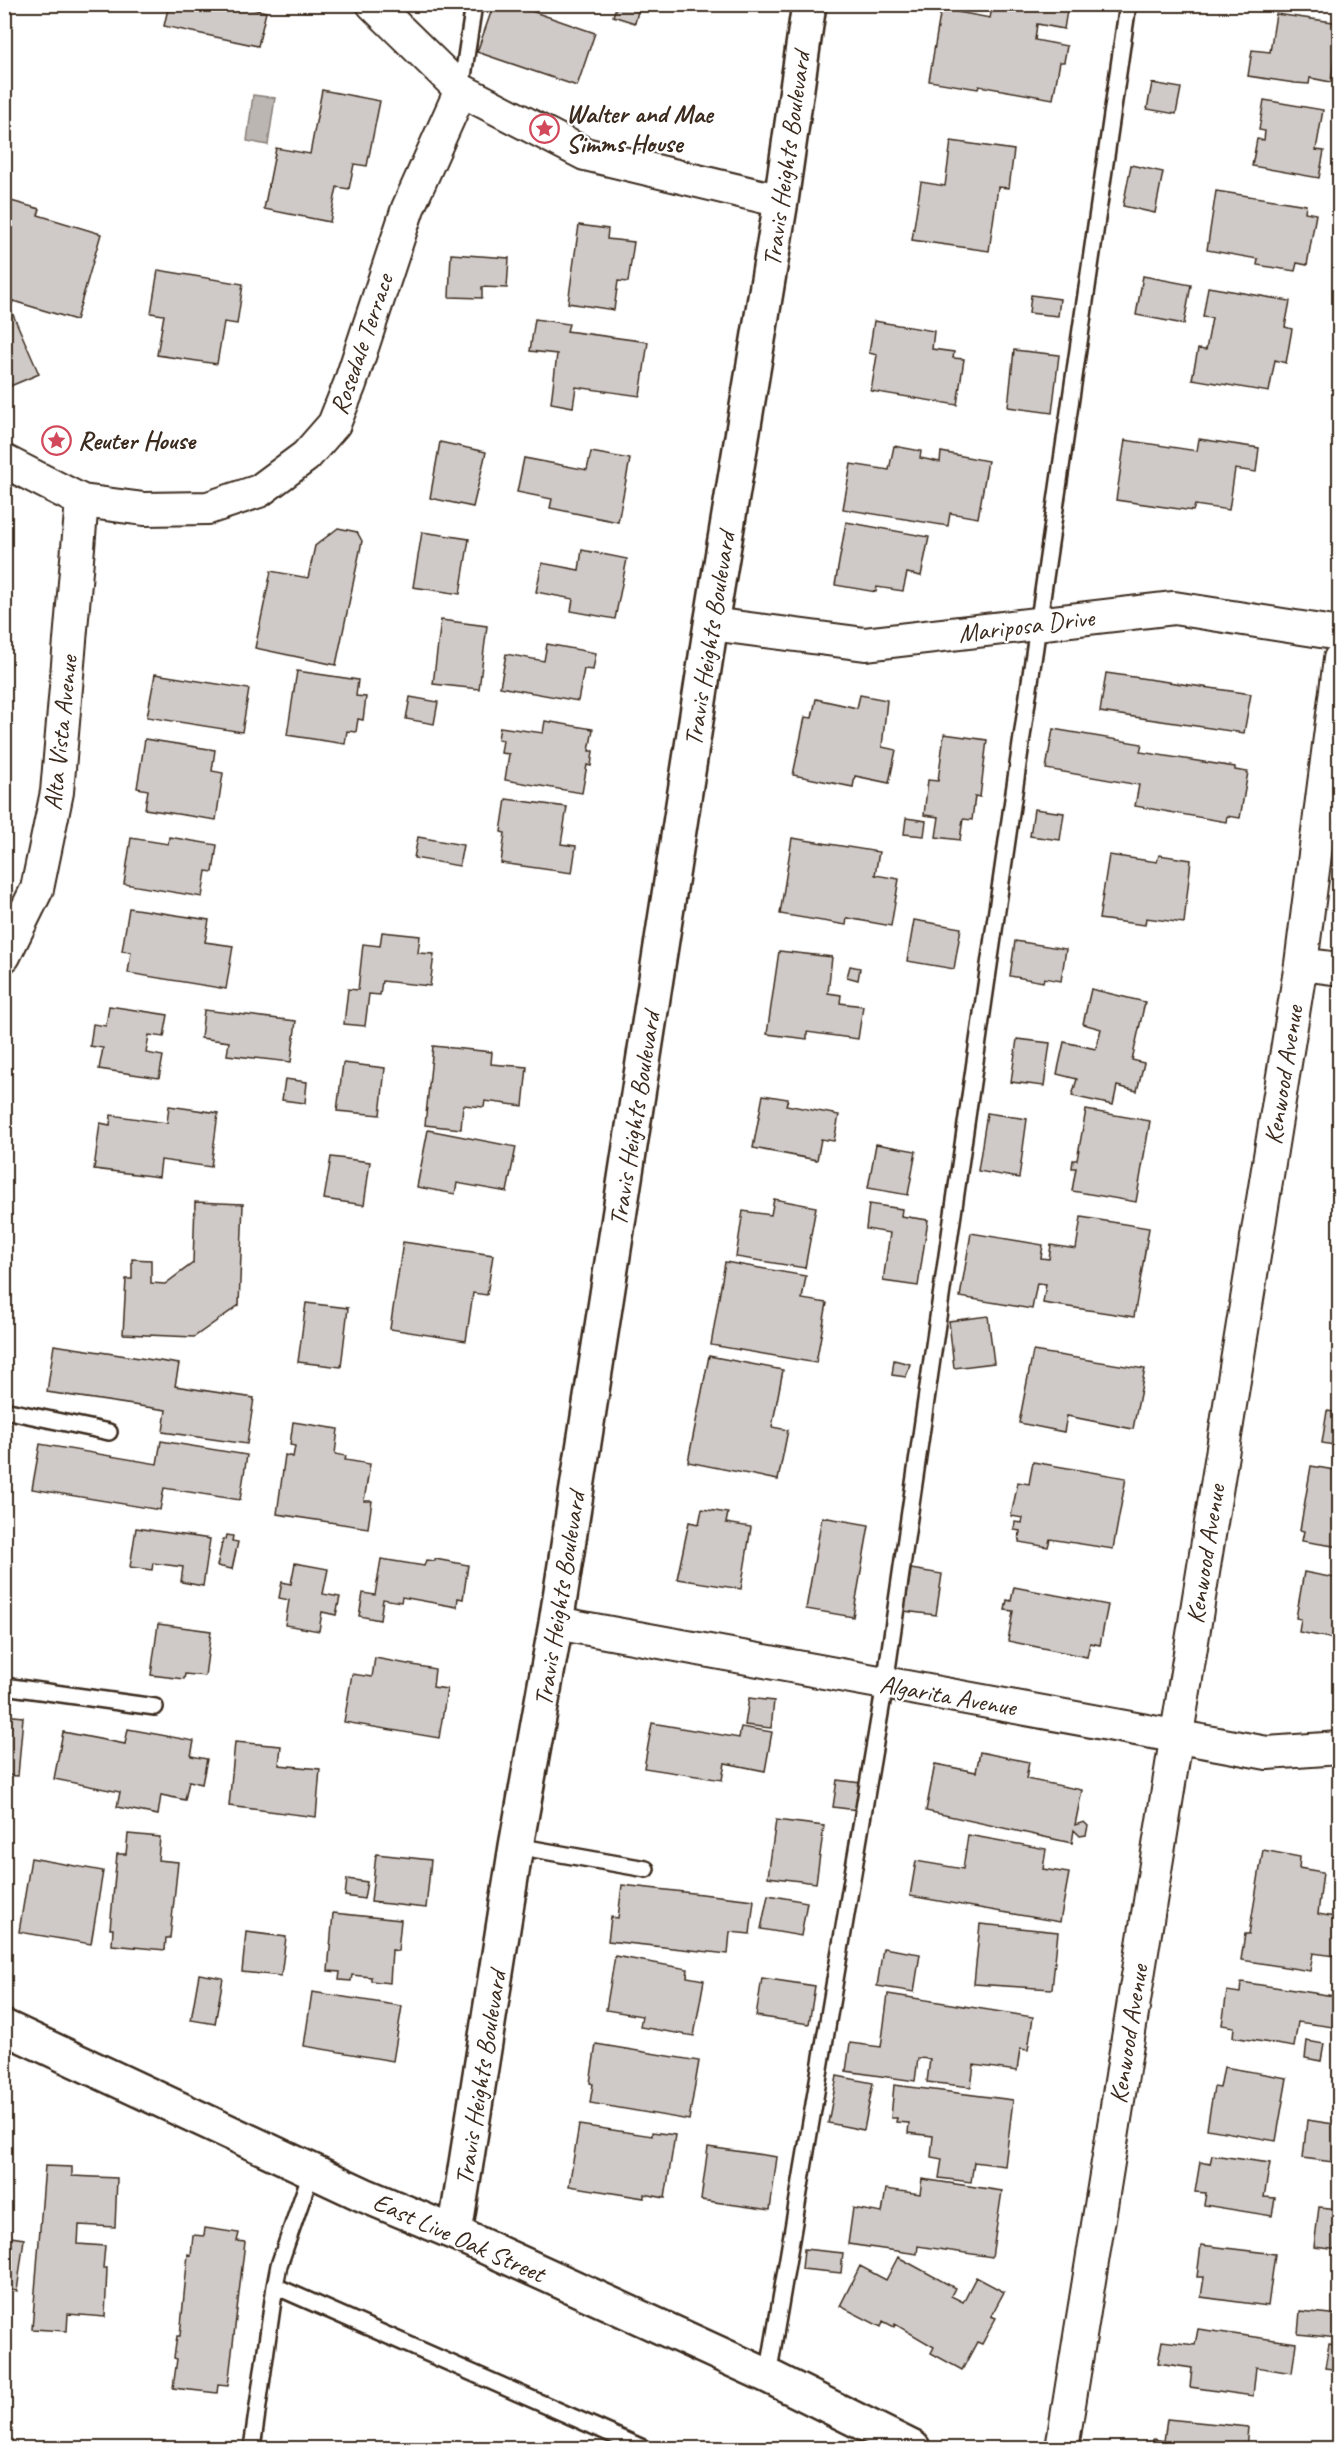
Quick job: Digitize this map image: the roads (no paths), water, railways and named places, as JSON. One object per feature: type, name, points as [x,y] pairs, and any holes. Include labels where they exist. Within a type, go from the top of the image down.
[{"type":"street","points":[[373,4],[461,90],[585,154],[781,201]]},
{"type":"street","name":"Travis Heights Boulevard","points":[[455,2233],[516,1846],[556,1623],[711,624],[781,201],[809,4]]},
{"type":"street","name":"Rosedale Terrace","points":[[4,461],[82,501],[144,509],[208,508],[259,491],[306,456],[334,424],[350,384],[408,208],[461,90]]},
{"type":"street","name":"Alta Vista Avenue","points":[[4,956],[37,889],[57,792],[82,501]]},
{"type":"street","name":"Mariposa Drive","points":[[711,624],[865,644],[1174,608],[1340,634]]},
{"type":"street","name":"Kenwood Avenue","points":[[1062,2448],[1301,964],[1340,659]]},
{"type":"street","points":[[1301,964],[1340,969]]},
{"type":"street","name":"Algarita Avenue","points":[[556,1623],[1267,1753],[1340,1748]]},
{"type":"street","name":"East Live Oak Street","points":[[4,2027],[312,2170],[768,2376],[913,2448]]},
{"type":"lane","points":[[461,90],[474,4]]},
{"type":"lane","points":[[768,2376],[885,1684],[1128,4]]},
{"type":"lane","points":[[4,1410],[110,1432]]},
{"type":"lane","points":[[4,1686],[155,1707]]},
{"type":"lane","points":[[516,1846],[646,1869]]},
{"type":"lane","points":[[252,2448],[279,2265],[312,2170]]},
{"type":"lane","points":[[275,2286],[644,2448]]},
{"type":"place","name":"Walter and Mae Simms House","points":[[545,128]]},
{"type":"place","name":"Reuter House","points":[[57,440]]}]
